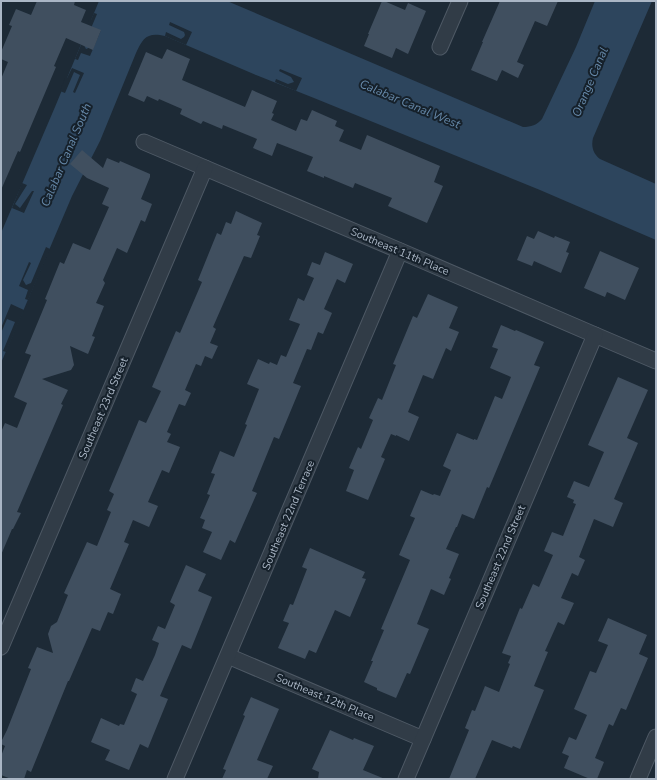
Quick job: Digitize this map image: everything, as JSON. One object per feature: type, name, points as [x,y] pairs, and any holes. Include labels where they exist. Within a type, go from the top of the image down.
[{"type":"street","points":[[440,47],[460,1]]},
{"type":"street","name":"Southeast 11th Place","points":[[144,142],[656,361]]},
{"type":"street","name":"Southeast 23rd Street","points":[[1,647],[205,168]]},
{"type":"street","name":"Southeast 22nd Terrace","points":[[175,779],[400,251]]},
{"type":"street","name":"Southeast 22nd Street","points":[[406,779],[595,335]]},
{"type":"street","name":"Southeast 12th Place","points":[[228,656],[423,739]]},
{"type":"street","points":[[638,779],[656,737]]},
{"type":"water","points":[[99,1],[227,1],[523,127],[529,127],[538,123],[542,119],[576,47],[595,1],[652,1],[593,138],[592,144],[594,152],[600,159],[656,184],[656,240],[540,190],[256,75],[165,36],[154,35],[146,37],[136,53],[100,141],[72,196],[1,363],[1,233]]},
{"type":"pier","points":[[94,13],[97,14],[84,45],[86,49],[91,47],[101,30],[90,56],[81,53],[78,60],[75,59],[86,33],[84,32]]},
{"type":"pier","points":[[170,22],[192,32],[186,45],[165,36],[166,32],[181,39],[185,35],[184,32],[169,25]]},
{"type":"pier","points":[[72,68],[84,73],[75,93],[73,92],[80,75],[74,72],[65,93],[60,91],[65,78],[67,78]]},
{"type":"pier","points":[[280,69],[302,78],[296,91],[275,82],[276,79],[288,84],[294,82],[291,77],[279,71]]},
{"type":"pier","points":[[22,183],[27,185],[15,204],[20,208],[32,191],[34,191],[24,213],[12,208]]},
{"type":"pier","points":[[46,247],[50,249],[28,300],[25,299],[28,290],[19,286],[29,262],[31,263],[23,280],[26,285],[31,283]]},
{"type":"pier","points":[[11,304],[24,310],[6,352],[3,351],[15,322],[7,319],[1,333],[1,328]]},
{"type":"building","points":[[37,1],[75,1],[74,5],[86,10],[81,22],[101,30],[93,50],[66,38],[54,66],[56,67],[20,152],[18,151],[1,190],[1,79],[8,62],[1,59],[1,52],[12,26],[9,25],[16,9],[31,15]]},
{"type":"building","points":[[382,1],[405,10],[408,3],[426,11],[408,54],[396,48],[392,58],[364,46]]},
{"type":"building","points":[[500,1],[558,1],[547,26],[535,21],[517,62],[524,65],[518,78],[502,70],[497,81],[471,70]]},
{"type":"building","points":[[167,49],[190,59],[182,80],[245,107],[252,90],[277,101],[271,120],[296,131],[301,119],[307,121],[312,110],[337,121],[335,126],[344,130],[339,141],[361,150],[367,135],[440,166],[434,182],[443,186],[427,223],[388,206],[392,198],[355,183],[353,188],[324,176],[324,178],[307,171],[313,157],[277,143],[272,156],[253,148],[257,139],[223,125],[222,129],[203,121],[201,124],[180,114],[182,109],[159,99],[158,101],[147,96],[144,102],[128,95],[146,52],[162,59]]},
{"type":"building","points":[[82,150],[103,168],[107,158],[119,163],[120,161],[150,174],[141,199],[152,204],[145,222],[141,220],[127,253],[117,248],[103,280],[105,283],[96,303],[104,306],[92,336],[95,337],[88,354],[70,346],[74,365],[71,370],[42,379],[68,390],[17,512],[21,513],[12,529],[1,555],[1,432],[5,423],[17,428],[27,403],[14,397],[31,355],[25,353],[47,300],[45,299],[60,262],[64,264],[73,243],[90,250],[109,207],[102,204],[109,188],[87,178],[70,164]]},
{"type":"building","points":[[236,211],[262,223],[257,235],[260,236],[251,258],[244,256],[213,327],[216,329],[210,343],[218,346],[212,359],[205,356],[201,366],[196,364],[185,390],[191,393],[185,406],[179,404],[167,432],[171,434],[167,442],[180,447],[169,473],[162,470],[148,502],[158,506],[149,527],[133,520],[124,542],[129,544],[110,589],[121,594],[113,614],[108,612],[100,631],[92,628],[68,681],[31,772],[27,770],[24,779],[11,779],[1,775],[1,756],[5,746],[1,744],[1,742],[31,669],[28,668],[37,647],[53,653],[48,634],[51,626],[57,622],[68,595],[64,593],[87,542],[97,546],[111,512],[107,510],[114,494],[109,491],[139,420],[146,423],[161,391],[152,387],[176,331],[180,333],[202,282],[198,280],[217,233],[221,235],[226,222],[231,224]]},
{"type":"building","points":[[538,231],[554,238],[555,236],[570,242],[566,252],[569,253],[561,273],[534,261],[532,266],[517,260],[527,236],[534,239]]},
{"type":"building","points":[[600,251],[639,268],[625,300],[607,292],[605,297],[584,288]]},
{"type":"building","points":[[325,252],[353,264],[345,283],[337,279],[324,309],[332,313],[323,334],[318,332],[311,350],[307,349],[293,383],[301,386],[279,439],[274,437],[252,491],[257,493],[235,543],[230,540],[221,560],[203,552],[212,532],[202,528],[205,520],[200,518],[210,495],[207,494],[215,474],[211,473],[220,451],[234,457],[259,389],[247,384],[258,359],[269,364],[270,362],[277,365],[281,355],[286,357],[300,324],[289,320],[298,298],[304,301],[314,278],[307,275],[312,262],[320,265]]},
{"type":"building","points":[[428,294],[458,307],[449,328],[459,332],[451,351],[446,348],[433,379],[423,375],[408,412],[419,417],[409,441],[391,434],[381,457],[385,459],[368,500],[346,491],[354,470],[349,468],[358,447],[361,449],[373,420],[369,418],[378,398],[382,400],[396,365],[393,364],[413,316],[417,318]]},
{"type":"building","points":[[501,325],[544,342],[534,365],[540,367],[489,488],[487,487],[474,519],[462,514],[446,549],[459,554],[449,578],[451,579],[444,595],[431,589],[417,624],[429,629],[410,674],[407,673],[396,698],[377,690],[377,688],[364,682],[384,630],[381,629],[410,560],[399,555],[415,518],[410,516],[421,490],[440,496],[451,470],[443,466],[457,433],[477,440],[495,396],[502,399],[511,377],[490,368],[498,349],[492,347]]},
{"type":"building","points":[[618,377],[648,390],[627,438],[638,443],[614,499],[623,503],[613,527],[594,519],[579,557],[585,560],[578,576],[572,573],[561,598],[574,603],[564,625],[558,622],[545,651],[548,652],[534,686],[544,690],[520,749],[513,746],[512,748],[492,740],[475,779],[449,779],[469,730],[465,728],[472,710],[475,711],[485,686],[499,692],[510,664],[508,663],[511,656],[502,653],[520,608],[522,609],[533,584],[539,587],[553,555],[544,551],[552,532],[563,536],[576,504],[573,503],[574,500],[567,497],[574,481],[589,487],[604,452],[588,445]]},
{"type":"building","points":[[310,548],[365,572],[362,578],[366,579],[350,617],[335,610],[316,653],[309,650],[305,659],[278,648],[289,623],[283,621],[290,604],[293,605],[307,569],[302,567]]},
{"type":"building","points":[[186,565],[206,574],[198,591],[212,597],[191,649],[182,645],[160,696],[168,699],[148,748],[140,744],[129,770],[105,760],[110,750],[91,742],[101,718],[119,726],[120,724],[124,725],[137,694],[131,691],[136,678],[143,681],[155,655],[159,643],[152,640],[158,626],[165,629],[175,605],[170,602]]},
{"type":"building","points":[[608,618],[647,635],[639,654],[648,658],[626,710],[621,708],[613,726],[609,724],[595,758],[604,762],[597,779],[590,779],[564,768],[569,756],[562,753],[569,737],[576,740],[587,715],[574,709],[590,671],[596,673],[608,645],[598,641]]},
{"type":"building","points":[[251,697],[279,709],[257,760],[273,766],[267,779],[222,779],[226,770],[223,769],[245,716],[243,715]]},
{"type":"building","points":[[330,730],[353,740],[354,738],[374,746],[363,770],[385,779],[318,779],[319,772],[312,769]]},
{"type":"water label","name":"Orange Canal","points":[[590,82]]},
{"type":"water label","name":"Calabar Canal West","points":[[410,104]]},
{"type":"water label","name":"Calabar Canal South","points":[[66,155]]}]
